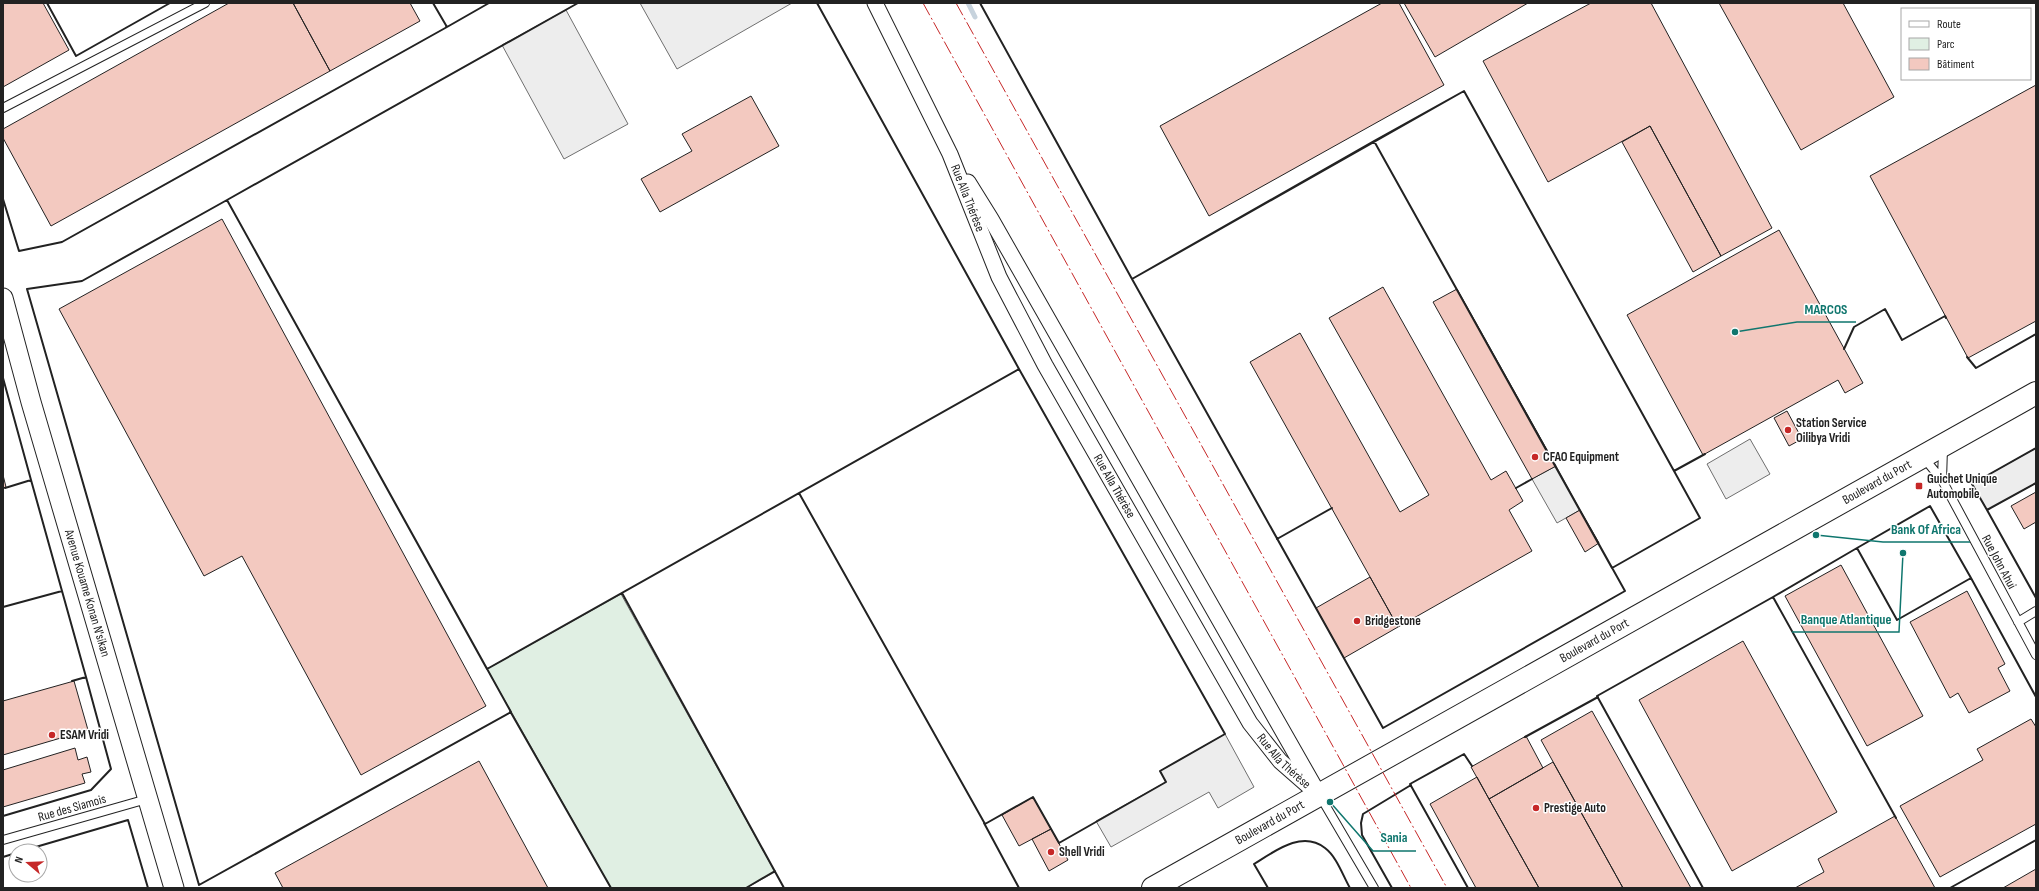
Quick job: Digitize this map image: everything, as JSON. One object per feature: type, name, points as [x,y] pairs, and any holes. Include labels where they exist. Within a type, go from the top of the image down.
[{"type":"main road","name":"Boulevard du Port","points":[[1153,888],[1320,796],[1922,456],[2036,394]]},
{"type":"street","name":"Rue Alla Thérèse","points":[[875,3],[950,154],[999,277],[1045,365],[1246,716],[1280,761],[1320,796]]},
{"type":"street","name":"Rue Alla Thérèse","points":[[950,154],[995,226],[1320,796]]},
{"type":"street","name":"Avenue Kouame Konan N'sikan","points":[[3,298],[31,402],[174,888]]},
{"type":"lane","points":[[3,108],[205,3]]},
{"type":"lane","name":"Rue John Ahui","points":[[1942,480],[1943,445]]},
{"type":"lane","name":"Rue John Ahui","points":[[1922,456],[1942,480],[2036,655]]},
{"type":"lane","points":[[2018,622],[2036,611]]},
{"type":"lane","points":[[1320,796],[1374,888]]},
{"type":"lane","name":"Rue des Siamois","points":[[3,840],[147,799]]},
{"type":"green space","points":[[621,594],[775,872],[746,888],[611,888],[487,669]]},
{"type":"shaded area","points":[[640,3],[792,3],[677,69]]},
{"type":"shaded area","points":[[566,10],[628,124],[564,159],[502,45]]},
{"type":"shaded area","points":[[1750,439],[1770,474],[1726,499],[1707,464]]},
{"type":"shaded area","points":[[2036,448],[2036,483],[1987,510],[1972,484]]},
{"type":"shaded area","points":[[1556,466],[1580,510],[1557,523],[1532,479]]},
{"type":"shaded area","points":[[1225,734],[1254,787],[1218,808],[1209,792],[1111,847],[1096,821],[1166,782],[1160,771]]},
{"type":"building","points":[[3,3],[43,3],[69,50],[3,87]]},
{"type":"building","points":[[229,3],[293,3],[330,71],[51,226],[3,138],[3,129]]},
{"type":"building","points":[[293,3],[410,3],[420,21],[330,71]]},
{"type":"building","points":[[1382,3],[1399,3],[1444,85],[1209,216],[1160,126]]},
{"type":"building","points":[[1404,3],[1528,3],[1435,57]]},
{"type":"building","points":[[1591,3],[1651,3],[1772,228],[1721,256],[1650,126],[1548,182],[1483,61]]},
{"type":"building","points":[[1719,3],[1843,3],[1894,97],[1801,150]]},
{"type":"building","points":[[2036,85],[2036,321],[1968,358],[1870,176]]},
{"type":"building","points":[[751,96],[779,146],[660,212],[641,179],[692,151],[682,134]]},
{"type":"building","points":[[1650,126],[1721,256],[1693,272],[1622,142]]},
{"type":"building","points":[[222,219],[486,706],[361,775],[242,556],[204,576],[59,309]]},
{"type":"building","points":[[1779,230],[1863,383],[1845,393],[1838,380],[1703,455],[1627,315]]},
{"type":"building","points":[[1383,287],[1491,480],[1506,471],[1523,501],[1509,510],[1532,551],[1398,627],[1250,362],[1300,333],[1400,512],[1429,495],[1329,318]]},
{"type":"building","points":[[1457,289],[1556,466],[1532,479],[1433,302]]},
{"type":"building","points":[[1787,411],[1802,439],[1789,446],[1774,418]]},
{"type":"building","points":[[3,475],[6,487],[3,488]]},
{"type":"building","points":[[2036,492],[2036,522],[2024,529],[2011,506]]},
{"type":"building","points":[[1580,510],[1599,543],[1585,552],[1566,518]]},
{"type":"building","points":[[1841,565],[1923,716],[1867,746],[1785,596]]},
{"type":"building","points":[[1370,577],[1398,627],[1344,658],[1316,608]]},
{"type":"building","points":[[1967,591],[2005,664],[1998,668],[2010,691],[1969,713],[1958,693],[1950,698],[1910,622]]},
{"type":"building","points":[[1743,641],[1837,812],[1732,871],[1639,700]]},
{"type":"building","points":[[74,681],[88,730],[3,755],[3,701]]},
{"type":"building","points":[[1592,711],[1691,888],[1623,888],[1541,740]]},
{"type":"building","points":[[2031,719],[2036,727],[2036,824],[1940,877],[1900,806],[1983,760],[1977,749]]},
{"type":"building","points":[[1526,736],[1543,768],[1489,799],[1471,767]]},
{"type":"building","points":[[75,748],[78,760],[87,757],[91,772],[82,774],[85,783],[3,807],[3,770]]},
{"type":"building","points":[[479,761],[548,888],[283,888],[275,873]]},
{"type":"building","points":[[1553,762],[1623,888],[1539,888],[1489,799]]},
{"type":"building","points":[[1477,777],[1539,888],[1476,888],[1430,804]]},
{"type":"building","points":[[1033,797],[1051,829],[1019,846],[1002,815]]},
{"type":"building","points":[[1895,816],[1935,888],[1795,888],[1824,872],[1818,859]]},
{"type":"building","points":[[1051,829],[1068,860],[1049,871],[1032,839]]},
{"type":"building","points":[[2036,869],[2036,888],[2003,888]]},
{"type":"waterway","points":[[968,3],[975,17]]},
{"type":"wall","points":[[47,3],[76,56],[170,3]]},
{"type":"wall","points":[[3,199],[19,251],[62,242],[447,27],[433,3]]},
{"type":"wall","points":[[446,26],[447,27],[489,3]]},
{"type":"wall","points":[[578,3],[227,200],[487,669],[1019,369],[817,3]]},
{"type":"wall","points":[[980,3],[1132,279],[1464,91],[1674,471],[1705,454]]},
{"type":"wall","points":[[1464,91],[1700,518],[1612,568],[1374,141],[1464,91]]},
{"type":"wall","points":[[1374,141],[1625,591],[1383,728],[1132,279],[1374,141]]},
{"type":"wall","points":[[227,200],[511,712],[199,885],[27,289],[82,281],[227,200]]},
{"type":"wall","points":[[1844,349],[1854,327],[1885,309],[1902,340],[1945,316],[1946,318]]},
{"type":"wall","points":[[1967,357],[1976,368],[2036,334]]},
{"type":"wall","points":[[1019,369],[1225,734],[1160,771],[1166,782],[1059,843],[1033,797],[985,824],[799,493],[1019,369]]},
{"type":"wall","points":[[3,378],[31,480],[30,481]]},
{"type":"wall","points":[[2036,448],[1972,484],[1987,510],[2036,483]]},
{"type":"wall","points":[[1516,488],[1532,479]]},
{"type":"wall","points":[[5,488],[31,480],[62,591]]},
{"type":"wall","points":[[1930,506],[1971,578],[1897,620],[1857,548],[1930,506]]},
{"type":"wall","points":[[1277,539],[1332,508]]},
{"type":"wall","points":[[1987,510],[2036,598]]},
{"type":"wall","points":[[1773,598],[1857,548],[1897,620],[1971,578],[2036,697]]},
{"type":"wall","points":[[3,607],[62,591],[86,677],[84,678]]},
{"type":"wall","points":[[622,593],[784,888]]},
{"type":"wall","points":[[1703,888],[1597,696],[1773,597],[1896,818]]},
{"type":"wall","points":[[3,816],[91,790],[111,769],[86,677],[72,681]]},
{"type":"wall","points":[[1525,737],[1598,697]]},
{"type":"wall","points":[[510,711],[611,888]]},
{"type":"wall","points":[[1468,888],[1410,784],[1464,754],[1472,766]]},
{"type":"wall","points":[[1392,888],[1362,835],[1361,823],[1363,814],[1411,785]]},
{"type":"wall","points":[[48,843],[128,820],[148,888]]},
{"type":"wall","points":[[984,823],[1019,888]]},
{"type":"wall","points":[[1950,888],[2036,840]]},
{"type":"wall","points":[[1268,888],[1254,864],[1289,844],[1307,841],[1316,843],[1325,848],[1333,856],[1350,888]]},
{"type":"wall","points":[[3,857],[8,855]]},
{"type":"wall","points":[[746,888],[775,871]]},
{"type":"power","points":[[923,3],[1411,888]]},
{"type":"power","points":[[956,3],[1447,888]]},
{"type":"place","name":"MARCOS","points":[[1735,332]]},
{"type":"place","name":"Station Service Oilibya Vridi","points":[[1788,430]]},
{"type":"place","name":"CFAO Equipment","points":[[1535,457]]},
{"type":"place","name":"Guichet Unique Automobile","points":[[1919,486]]},
{"type":"place","name":"Bank Of Africa","points":[[1816,535]]},
{"type":"place","name":"Banque Atlantique","points":[[1903,553]]},
{"type":"place","name":"Bridgestone","points":[[1357,621]]},
{"type":"place","name":"ESAM Vridi","points":[[52,735]]},
{"type":"place","name":"Sania","points":[[1330,802]]},
{"type":"place","name":"Prestige Auto","points":[[1536,808]]},
{"type":"place","name":"Shell Vridi","points":[[1051,852]]}]
